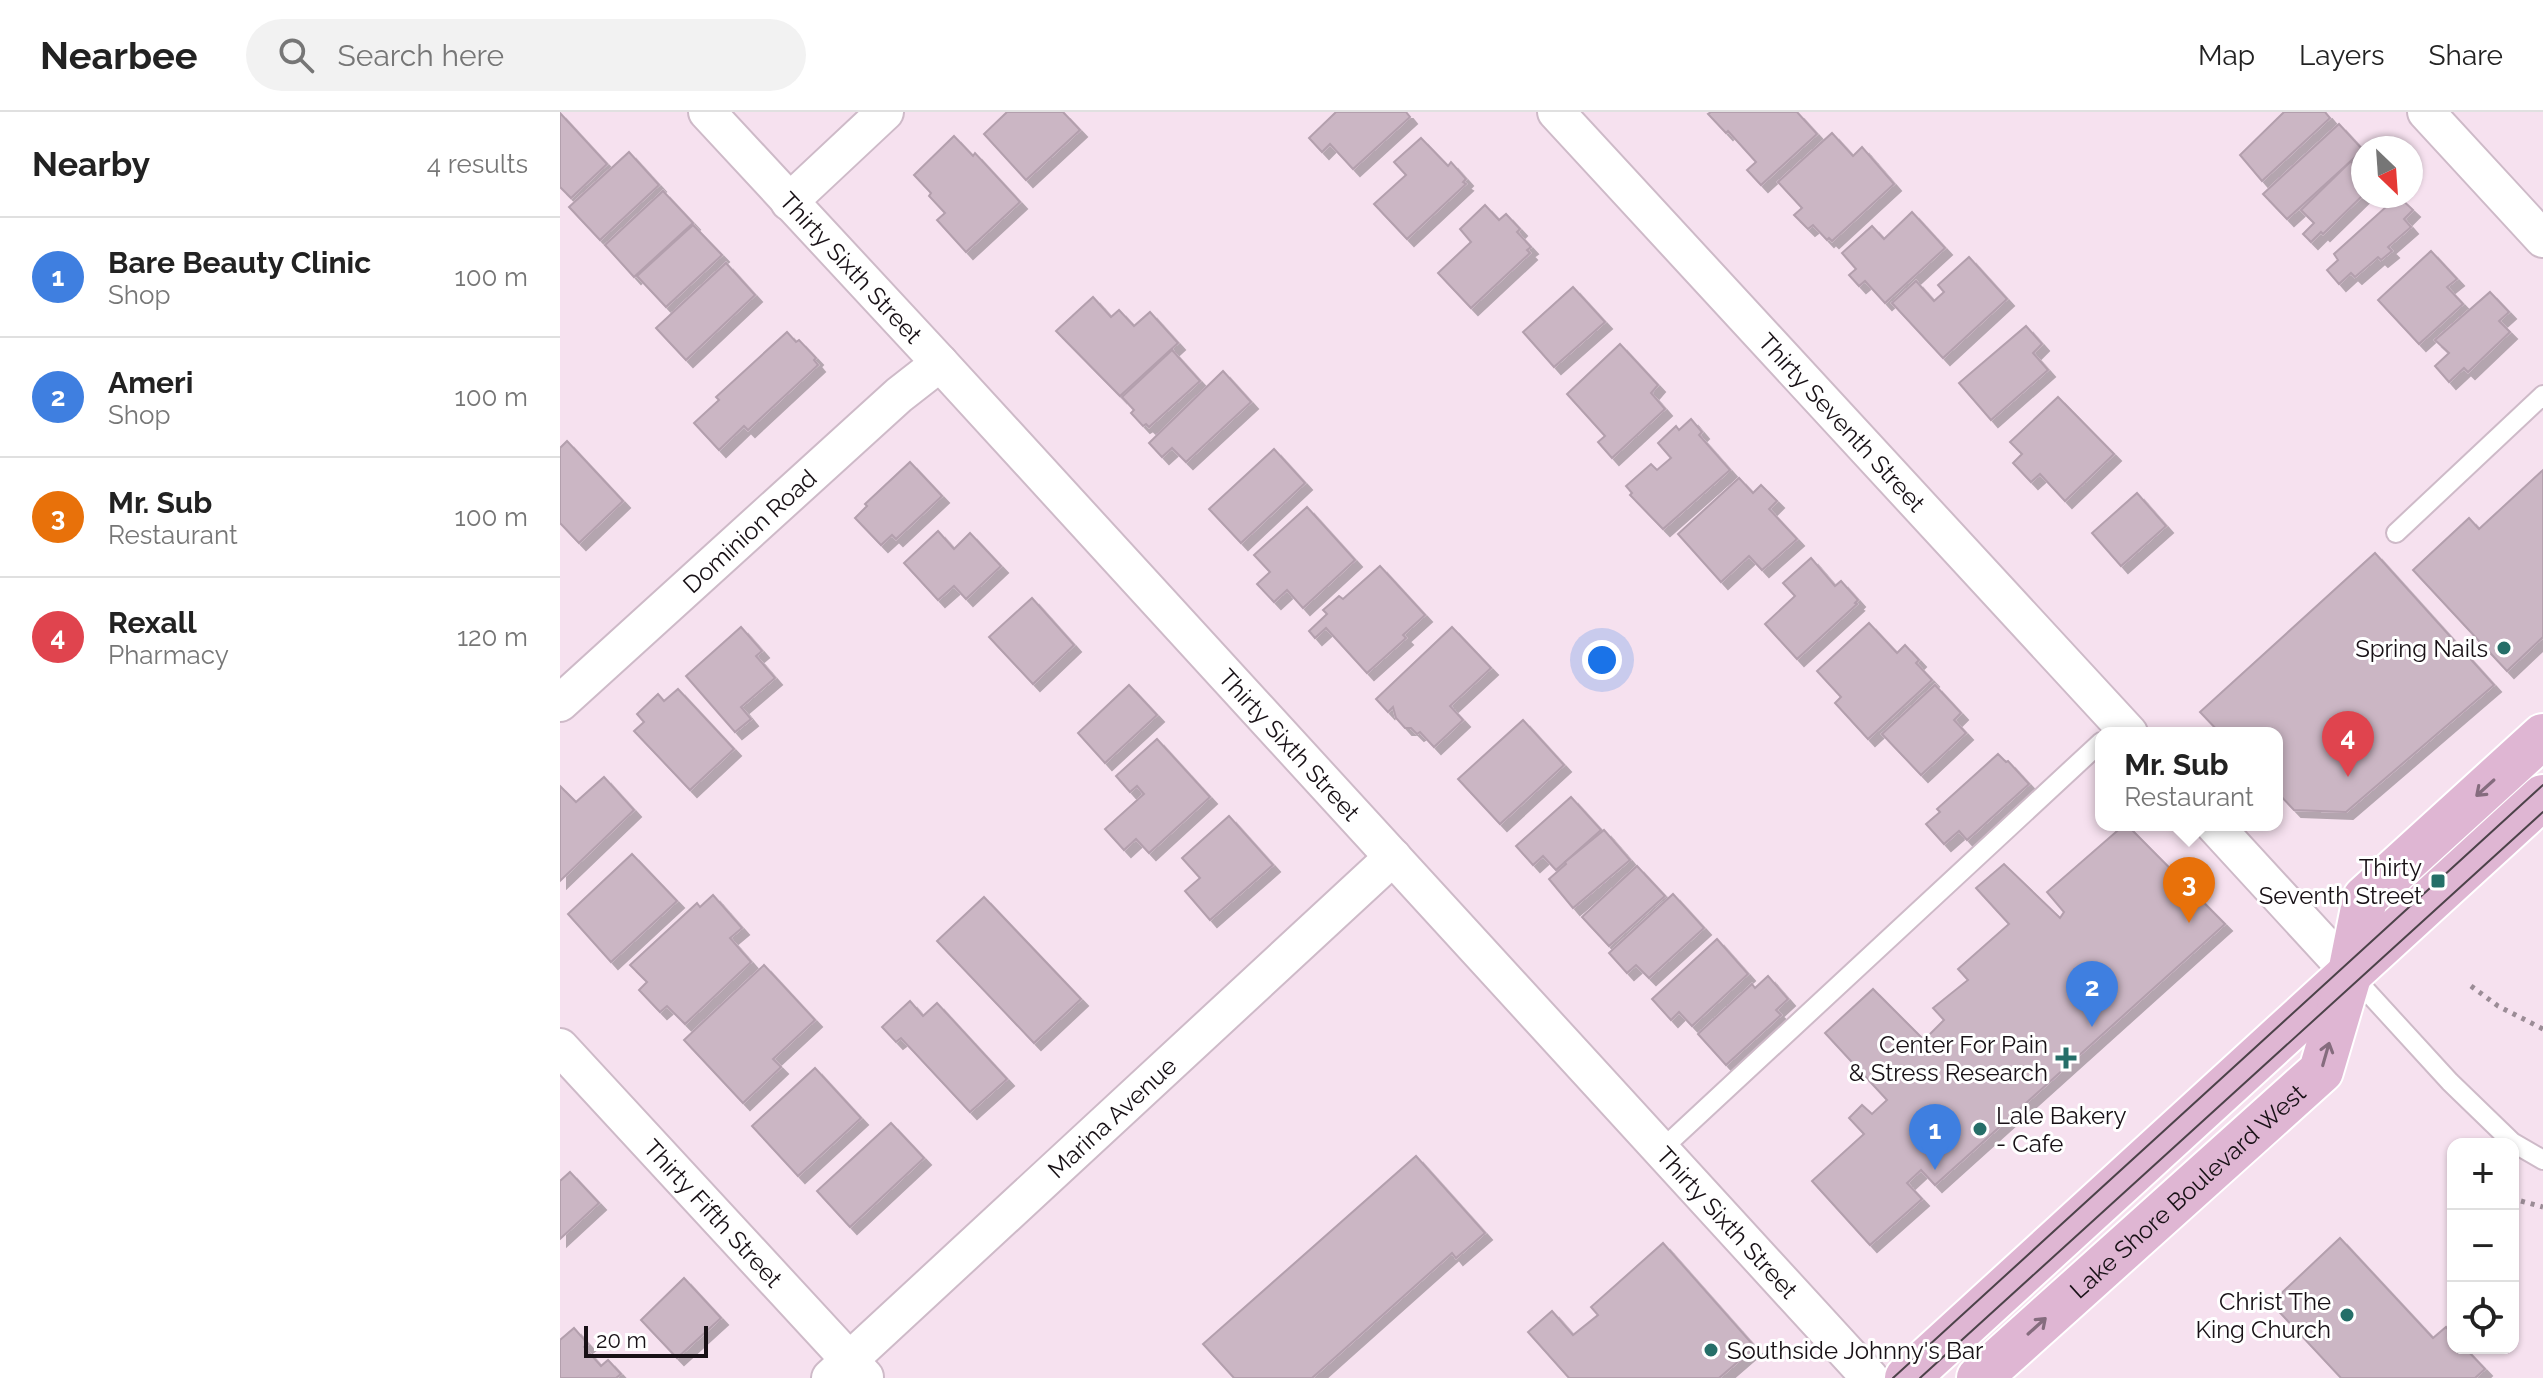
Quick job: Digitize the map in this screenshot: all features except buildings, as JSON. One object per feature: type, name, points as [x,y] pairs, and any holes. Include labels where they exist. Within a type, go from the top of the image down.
[{"type":"main road","name":"Lake Shore Boulevard West","points":[[1979,1378],[2321,1071],[2350,973],[2365,898],[2543,736]]},
{"type":"main road","name":"Lake Shore Boulevard West","points":[[1907,1378],[2543,797]]},
{"type":"street","name":"Thirty Sixth Street","points":[[707,112],[1870,1378]]},
{"type":"street","points":[[789,202],[885,112]]},
{"type":"street","name":"Thirty Seventh Street","points":[[1556,112],[2110,727]]},
{"type":"street","points":[[2426,112],[2543,239]]},
{"type":"street","name":"Dominion Road","points":[[560,703],[899,395],[940,363]]},
{"type":"street","points":[[2220,831],[2350,973]]},
{"type":"street","name":"Marina Avenue","points":[[848,1372],[1393,857]]},
{"type":"street","name":"Thirty Fifth Street","points":[[560,1047],[848,1372]]},
{"type":"lane","points":[[2396,533],[2543,395]]},
{"type":"lane","points":[[1662,1149],[2095,751]]},
{"type":"lane","points":[[2350,973],[2460,1092],[2512,1142],[2543,1160]]},
{"type":"path","points":[[2471,986],[2498,1006],[2543,1029]]},
{"type":"path","points":[[2519,1200],[2543,1207]]},
{"type":"tram line","points":[[1893,1378],[2543,785]]},
{"type":"tram line","points":[[1920,1378],[2543,812]]},
{"type":"place","name":"Spring Nails","points":[[2504,648]]},
{"type":"place","name":"Rexall","points":[[2348,777]]},
{"type":"place","name":"Thirty Seventh Street","points":[[2438,881]]},
{"type":"place","name":"Mr. Sub","points":[[2189,923]]},
{"type":"place","name":"Ameri","points":[[2092,1027]]},
{"type":"place","name":"Center For Pain & Stress Research","points":[[2066,1058]]},
{"type":"place","name":"Lale Bakery - Cafe","points":[[1980,1129]]},
{"type":"place","name":"Bare Beauty Clinic","points":[[1935,1170]]},
{"type":"place","name":"Christ The King Church","points":[[2347,1315]]},
{"type":"place","name":"Southside Johnny's Bar","points":[[1711,1350]]}]
